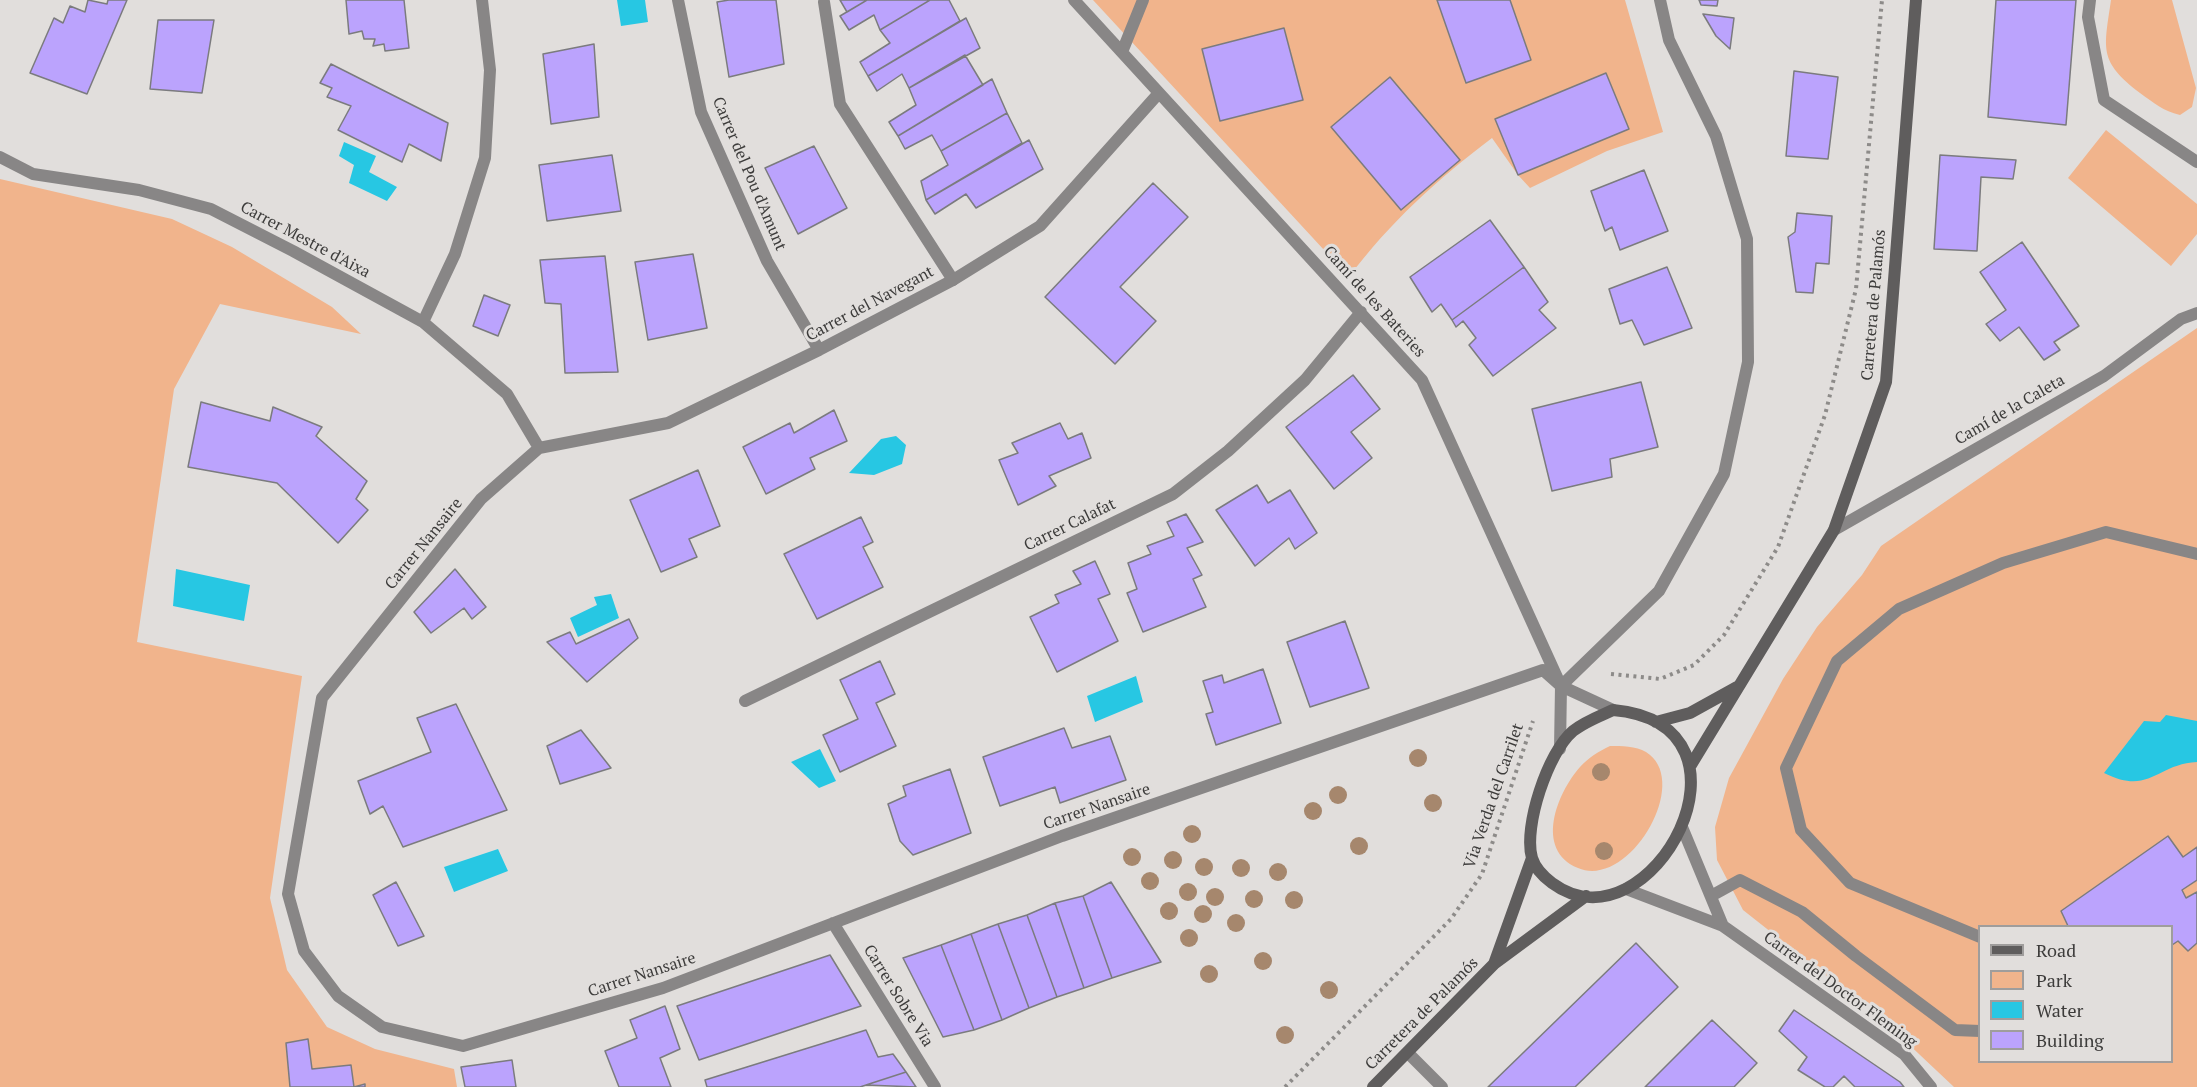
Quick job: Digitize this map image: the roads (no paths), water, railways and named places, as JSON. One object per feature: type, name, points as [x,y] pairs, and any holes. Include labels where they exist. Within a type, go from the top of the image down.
[{"type":"main road","name":"Carretera de Palamós","points":[[1691,765],[1834,530],[1886,382],[1916,0]]},
{"type":"main road","points":[[1656,722],[1690,713],[1738,687]]},
{"type":"main road","points":[[1614,710],[1631,712],[1656,722],[1670,730],[1683,745],[1691,765],[1690,788],[1682,827],[1658,865],[1644,878],[1617,893],[1572,896],[1543,877],[1532,858],[1533,813],[1546,776],[1560,748],[1573,731],[1614,710]]},
{"type":"main road","name":"Carretera de Palamós","points":[[1494,964],[1532,858]]},
{"type":"main road","name":"Carretera de Palamós","points":[[1374,1087],[1494,964],[1586,896]]},
{"type":"street","points":[[423,322],[455,254],[485,158],[490,70],[482,0]]},
{"type":"street","name":"Carrer del Pou d'Amunt","points":[[678,0],[701,112],[767,261],[819,350]]},
{"type":"street","name":"Camí de les Bateries","points":[[1074,0],[1422,380],[1562,686]]},
{"type":"street","points":[[1122,52],[1143,0]]},
{"type":"street","points":[[1560,748],[1562,686],[1659,591],[1724,474],[1748,362],[1747,238],[1716,136],[1669,40],[1660,0]]},
{"type":"street","points":[[2090,0],[2088,16],[2104,100],[2197,162]]},
{"type":"street","points":[[824,2],[840,104],[953,280]]},
{"type":"street","name":"Carrer del Navegant","points":[[539,448],[668,423],[819,350],[953,280],[1040,226],[1160,93]]},
{"type":"street","name":"Carrer Mestre d'Aixa","points":[[0,157],[33,174],[139,190],[211,209],[293,250],[423,322],[507,394],[539,448]]},
{"type":"street","name":"Carrer Calafat","points":[[745,701],[1173,494],[1228,451],[1305,380],[1361,312]]},
{"type":"street","name":"Camí de la Caleta","points":[[1834,530],[2104,376],[2181,319],[2197,313]]},
{"type":"street","name":"Carrer Nansaire","points":[[539,448],[481,499],[322,698],[288,894],[304,951],[338,996],[382,1027],[463,1046],[663,988],[1062,836],[1543,670],[1562,686]]},
{"type":"street","points":[[1978,936],[1850,883],[1801,830],[1786,768],[1837,661],[1899,609],[2003,563],[2106,532],[2197,554]]},
{"type":"street","points":[[1562,686],[1614,710]]},
{"type":"street","points":[[1682,827],[1723,926]]},
{"type":"street","points":[[1711,896],[1740,880],[1802,912],[1856,956],[1955,1030],[1978,1031]]},
{"type":"street","name":"Carrer del Doctor Fleming","points":[[1626,889],[1723,926],[1904,1054],[1931,1087]]},
{"type":"street","name":"Carrer Sobre Via","points":[[833,923],[935,1087]]},
{"type":"street","points":[[1408,1053],[1442,1087]]},
{"type":"water","points":[[617,0],[645,0],[648,22],[621,26]]},
{"type":"water","points":[[344,142],[376,156],[369,172],[397,187],[387,201],[349,183],[354,165],[339,156]]},
{"type":"water","points":[[896,436],[906,445],[902,464],[874,475],[849,473],[881,439]]},
{"type":"water","points":[[176,569],[250,585],[244,621],[173,606]]},
{"type":"water","points":[[611,594],[619,618],[578,637],[570,618],[597,605],[594,597]]},
{"type":"water","points":[[1136,676],[1143,702],[1095,722],[1087,696]]},
{"type":"water","points":[[2166,715],[2197,721],[2197,762],[2183,764],[2143,780],[2120,779],[2104,773],[2144,721],[2160,722]]},
{"type":"water","points":[[820,749],[836,781],[819,788],[791,762]]},
{"type":"water","points":[[498,849],[508,871],[454,892],[444,867]]}]
